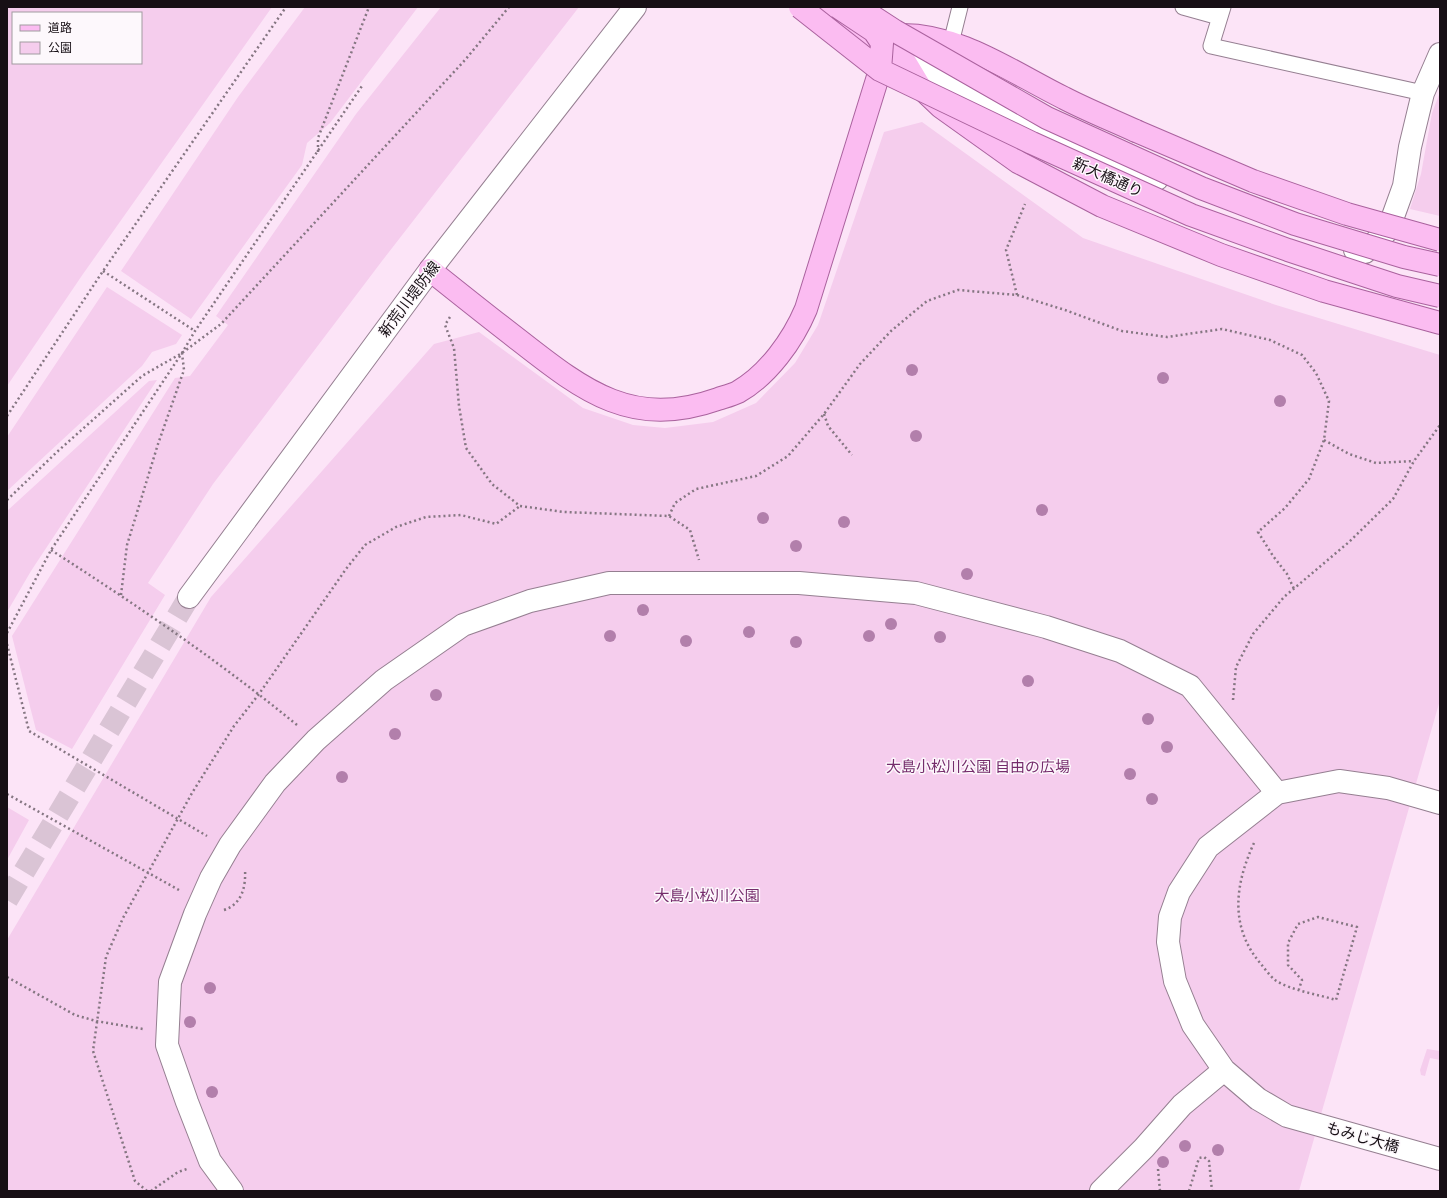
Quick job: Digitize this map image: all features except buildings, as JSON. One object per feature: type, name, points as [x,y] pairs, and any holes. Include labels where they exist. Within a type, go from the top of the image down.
[{"type":"main road","name":"新大橋通り","points":[[800,7],[880,70],[1032,143],[1192,215],[1302,255],[1397,286],[1440,296]]},
{"type":"main road","points":[[820,7],[863,36],[902,57],[920,87],[941,106],[1018,162],[1102,206],[1221,254],[1324,291],[1440,323]]},
{"type":"main road","points":[[430,270],[567,378],[596,395],[625,405],[651,410],[686,409],[738,392],[774,361],[798,328],[806,309],[880,70],[882,43],[874,32],[838,7]]},
{"type":"main road","name":"新大橋通り","points":[[858,7],[895,31],[1047,118],[1201,188],[1295,224],[1404,257],[1440,265]]},
{"type":"main road","points":[[863,36],[915,34],[951,43],[993,60],[1065,99],[1253,181],[1347,214],[1440,240]]},
{"type":"street","name":"新荒川堤防線","points":[[189,597],[430,270],[635,7]]},
{"type":"street","points":[[902,57],[1103,157],[1187,192],[1329,244],[1365,252],[1388,230],[1404,186],[1410,147],[1423,93],[1440,54]]},
{"type":"street","points":[[232,1191],[210,1161],[187,1102],[167,1044],[170,982],[200,902],[228,848],[275,784],[316,740],[384,680],[463,625],[530,601],[609,584],[704,582],[799,583],[916,593],[1046,627],[1120,651],[1190,686],[1276,793],[1339,781],[1388,788],[1440,803]]},
{"type":"street","name":"もみじ大橋","points":[[1276,793],[1208,847],[1179,892],[1170,917],[1168,942],[1175,981],[1193,1025],[1224,1070],[1258,1099],[1287,1116],[1440,1159]]},
{"type":"street","points":[[1101,1191],[1144,1148],[1182,1105],[1224,1070]]},
{"type":"lane","points":[[951,43],[960,7]]},
{"type":"lane","points":[[1183,7],[1221,12],[1211,46],[1423,93]]},
{"type":"path","points":[[7,416],[103,271],[286,7]]},
{"type":"path","points":[[318,152],[318,138],[369,7]]},
{"type":"path","points":[[7,500],[142,376],[182,353],[221,324],[465,60],[509,7]]},
{"type":"path","points":[[7,632],[51,550],[182,353],[195,331],[362,86]]},
{"type":"path","points":[[1017,295],[1006,250],[1024,204]]},
{"type":"path","points":[[103,271],[195,331]]},
{"type":"path","points":[[669,516],[676,504],[696,489],[756,476],[788,456],[824,414],[860,364],[891,331],[927,301],[958,290],[1017,295],[1065,310],[1122,331],[1167,336],[1222,329],[1270,340],[1302,355],[1316,373],[1329,401],[1324,440],[1309,479],[1286,508],[1258,532],[1273,556],[1288,574],[1294,589]]},
{"type":"path","points":[[450,317],[445,324],[454,348],[459,406],[466,448],[492,484],[520,506],[564,512],[669,516],[690,530],[697,549],[704,582]]},
{"type":"path","points":[[121,595],[128,545],[158,444],[184,370],[182,353]]},
{"type":"path","points":[[824,414],[828,426],[852,455]]},
{"type":"path","points":[[1229,734],[1236,667],[1253,634],[1284,598],[1349,542],[1393,499],[1414,461],[1440,425]]},
{"type":"path","points":[[1324,440],[1349,454],[1376,463],[1414,461]]},
{"type":"path","points":[[147,1191],[136,1181],[93,1051],[106,957],[123,918],[178,819],[234,726],[259,694],[346,569],[365,545],[396,526],[426,517],[461,515],[496,524],[520,506]]},
{"type":"path","points":[[51,550],[121,595],[259,694],[316,740]]},
{"type":"path","points":[[7,644],[29,731],[240,856],[245,866],[246,881],[241,895],[234,906],[224,910],[214,909],[7,794]]},
{"type":"path","points":[[1257,836],[1238,890],[1239,922],[1251,952],[1274,979],[1299,989],[1336,1000],[1357,927],[1318,917],[1298,924],[1288,943],[1288,965],[1302,980],[1299,989]]},
{"type":"path","points":[[7,977],[76,1015],[96,1021],[140,1028],[168,1028]]},
{"type":"path","points":[[1189,1191],[1199,1158],[1204,1157],[1209,1161],[1212,1191]]},
{"type":"path","points":[[151,1191],[178,1172],[210,1161]]},
{"type":"green space","points":[[7,7],[272,7],[83,274],[7,386]]},
{"type":"green space","points":[[305,7],[418,7],[330,123],[307,143],[302,165],[191,319],[121,271],[238,97]]},
{"type":"green space","points":[[441,7],[579,7],[382,261],[213,484],[148,583],[165,595],[72,749],[36,730],[12,636],[175,378],[190,376],[228,325],[216,316],[356,114]]},
{"type":"green space","points":[[1440,92],[1440,216],[1410,209],[1421,174],[1432,113]]},
{"type":"green space","name":"大島小松川公園 自由の広場","points":[[922,122],[1083,238],[1276,305],[1440,355],[1440,700],[1299,1191],[7,1191],[7,940],[211,597],[434,344],[479,332],[583,408],[633,425],[665,428],[713,422],[756,403],[795,363],[818,325],[884,132]]},
{"type":"green space","points":[[107,287],[182,335],[176,344],[152,352],[142,366],[7,491],[7,437]]},
{"type":"green space","points":[[157,380],[31,571],[7,612],[7,511],[149,381]]},
{"type":"green space","points":[[7,807],[29,820],[7,860]]},
{"type":"green space","points":[[1427,1049],[1440,1051],[1440,1060],[1430,1058],[1425,1076],[1421,1075],[1420,1070]]},
{"type":"tunnel","points":[[7,900],[189,597]]},
{"type":"park label","name":"大島小松川公園","points":[[707,895]]}]
